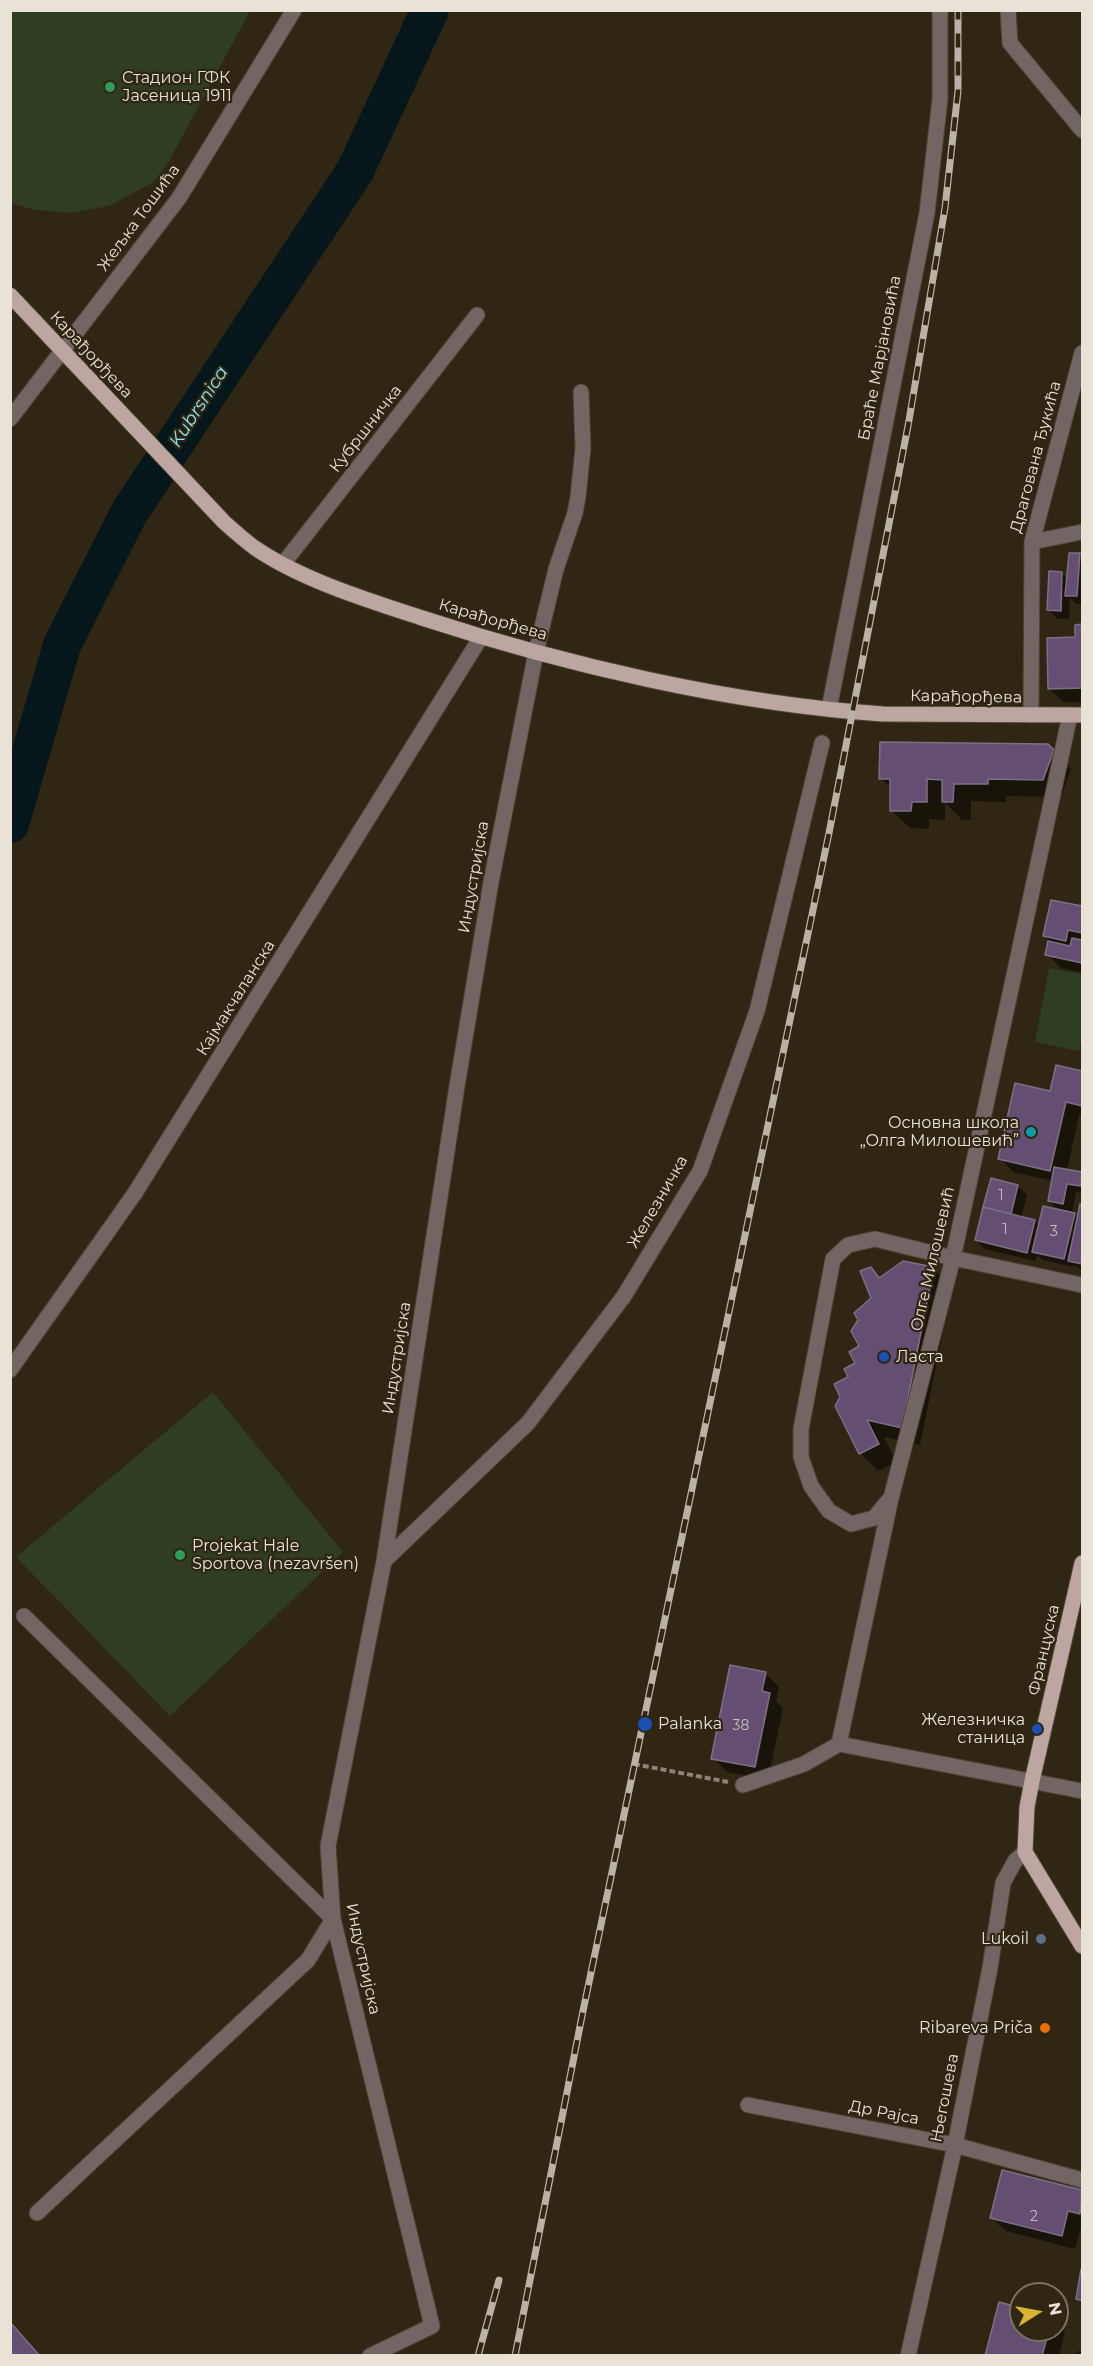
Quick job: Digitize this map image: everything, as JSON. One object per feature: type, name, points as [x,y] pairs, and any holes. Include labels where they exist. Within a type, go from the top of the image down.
[{"type":"main road","name":"Карађорђева","points":[[10,295],[224,522],[255,548],[283,564],[381,604],[481,637],[536,652],[627,674],[726,694],[829,709],[883,714],[1076,715]]},
{"type":"main road","name":"Француска","points":[[1025,1852],[1027,1807],[1032,1781],[1083,1563]]},
{"type":"main road","points":[[1025,1852],[1083,1946]]},
{"type":"street","name":"Жељка Тошића","points":[[10,419],[66,354],[179,198],[294,10]]},
{"type":"street","name":"Браће Марјановића","points":[[829,709],[927,213],[940,99],[940,10]]},
{"type":"street","points":[[1008,10],[1010,43],[1083,130]]},
{"type":"street","name":"Кубршничка","points":[[283,564],[477,315]]},
{"type":"street","name":"Драгована Ђукића","points":[[1031,715],[1032,542],[1083,353]]},
{"type":"street","name":"Индустријска","points":[[370,2355],[432,2326],[333,1919],[328,1846],[384,1561],[490,882],[536,652],[556,569],[578,497],[583,448],[581,392]]},
{"type":"street","points":[[1032,542],[1083,532]]},
{"type":"street","name":"Кајмакчаланска","points":[[10,1370],[135,1193],[481,637]]},
{"type":"street","name":"Олге Милошевић","points":[[839,1744],[891,1498],[953,1258],[1076,715]]},
{"type":"street","name":"Железничка","points":[[384,1561],[528,1424],[624,1296],[700,1171],[757,1011],[822,743]]},
{"type":"street","points":[[891,1498],[874,1518],[851,1524],[829,1511],[811,1486],[801,1457],[801,1429],[833,1259],[848,1245],[875,1239],[1083,1285]]},
{"type":"street","points":[[24,1616],[333,1919],[308,1960],[37,2213]]},
{"type":"street","points":[[743,1785],[804,1764],[839,1744],[1083,1791]]},
{"type":"street","name":"Његошева","points":[[908,2355],[990,1968],[1003,1883],[1015,1861],[1025,1852]]},
{"type":"street","name":"Др Рајса","points":[[748,2105],[954,2145],[1083,2180]]},
{"type":"path","points":[[634,1764],[743,1785]]},
{"type":"green space","name":"Стадион ГФК Јасеница 1911","points":[[10,11],[250,11],[168,163],[154,182],[109,206],[71,213],[35,210],[11,203]]},
{"type":"green space","points":[[1049,968],[1082,974],[1082,1032],[1079,1051],[1035,1042]]},
{"type":"green space","name":"Projekat Hale Sportova (nezavršen)","points":[[213,1392],[343,1552],[170,1716],[16,1557]]},
{"type":"building","points":[[1069,553],[1080,553],[1077,596],[1065,596]]},
{"type":"building","points":[[1049,571],[1062,572],[1061,611],[1047,610]]},
{"type":"building","points":[[1082,624],[1082,688],[1048,689],[1047,638],[1075,637],[1075,625]]},
{"type":"building","points":[[880,742],[1048,744],[1054,750],[1043,780],[988,779],[988,784],[954,784],[953,802],[942,802],[942,780],[927,779],[927,802],[912,802],[911,811],[890,811],[890,779],[879,779]]},
{"type":"building","points":[[1051,900],[1082,906],[1082,933],[1068,930],[1066,941],[1043,936]]},
{"type":"building","points":[[1072,938],[1082,940],[1082,963],[1045,955],[1048,941],[1070,946]]},
{"type":"building","name":"Основна школа „Олга Милошевић”","points":[[1056,1065],[1082,1071],[1082,1106],[1066,1102],[1050,1171],[998,1159],[1015,1083],[1050,1091]]},
{"type":"building","points":[[1054,1167],[1082,1172],[1081,1186],[1067,1184],[1063,1204],[1048,1201]]},
{"type":"building","points":[[991,1178],[1018,1185],[1011,1214],[983,1207]]},
{"type":"building","points":[[1080,1204],[1082,1205],[1082,1264],[1068,1261]]},
{"type":"building","points":[[1043,1206],[1075,1213],[1064,1259],[1032,1252]]},
{"type":"building","points":[[983,1207],[1035,1220],[1027,1253],[975,1240]]},
{"type":"building","name":"Ласта","points":[[903,1261],[934,1267],[902,1428],[867,1420],[879,1444],[859,1454],[835,1406],[840,1397],[834,1384],[848,1377],[844,1369],[855,1363],[849,1352],[859,1346],[851,1331],[858,1320],[854,1313],[871,1298],[860,1271],[871,1267],[879,1278]]},
{"type":"building","points":[[730,1665],[766,1672],[762,1691],[770,1693],[755,1767],[711,1759]]},
{"type":"building","points":[[1002,2170],[1082,2190],[1080,2214],[1068,2211],[1062,2236],[990,2218]]},
{"type":"building","points":[[1082,2269],[1082,2301],[1076,2299]]},
{"type":"building","points":[[999,2302],[1009,2305],[1009,2342],[1046,2342],[1042,2356],[985,2356]]},
{"type":"building","points":[[10,2322],[40,2356],[10,2356]]},
{"type":"waterway","name":"Kubrsnica","points":[[10,824],[62,645],[129,513],[355,171],[430,10]]},
{"type":"railway","points":[[515,2356],[583,2011],[829,833],[908,426],[945,208],[958,91],[958,10]]},
{"type":"railway","points":[[478,2356],[499,2280]]},
{"type":"place","name":"Стадион ГФК Јасеница 1911","points":[[110,87]]},
{"type":"place","name":"Основна школа „Олга Милошевић”","points":[[1031,1132]]},
{"type":"place","name":"Ласта","points":[[884,1357]]},
{"type":"place","name":"Projekat Hale Sportova (nezavršen)","points":[[180,1555]]},
{"type":"place","name":"Palanka","points":[[645,1724]]},
{"type":"place","name":"Железничка станица","points":[[1037,1729]]},
{"type":"place","name":"Lukoil","points":[[1041,1939]]},
{"type":"place","name":"Ribareva Priča","points":[[1045,2028]]}]
